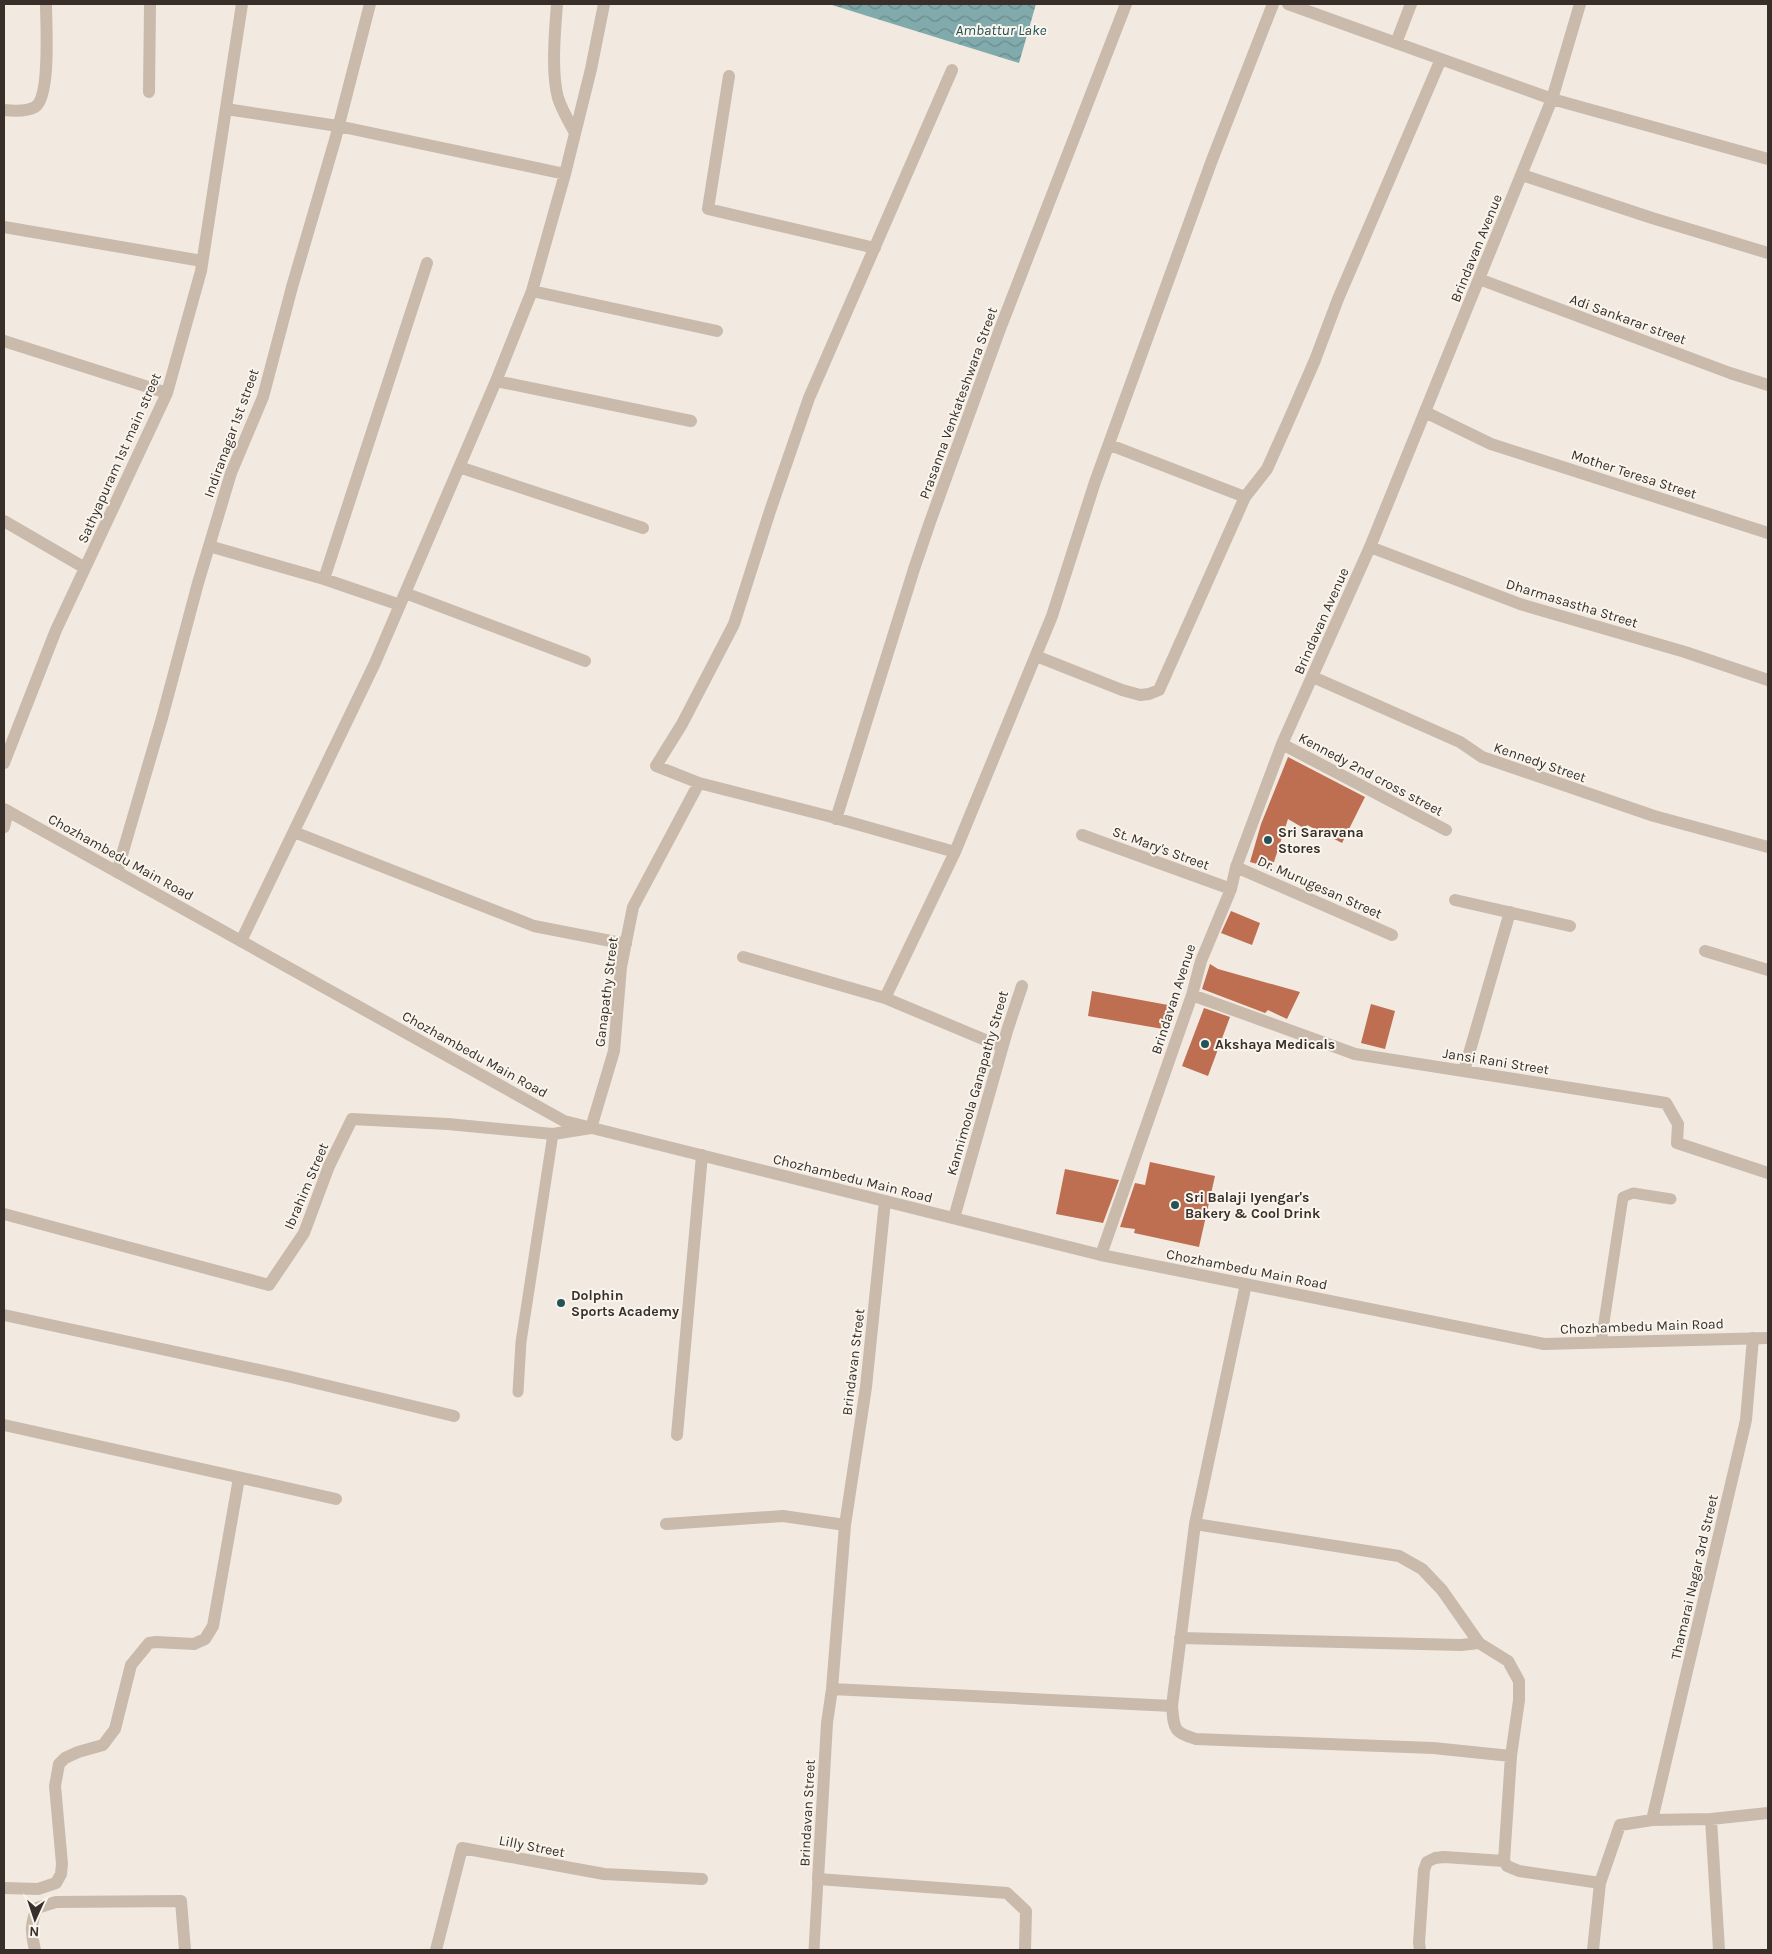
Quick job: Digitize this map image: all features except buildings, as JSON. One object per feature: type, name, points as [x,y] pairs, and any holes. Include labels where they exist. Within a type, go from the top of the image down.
[{"type":"street","points":[[4,110],[18,111],[34,107],[42,100],[46,60],[46,4]]},
{"type":"street","points":[[149,92],[150,4]]},
{"type":"street","name":"Sathyapuram 1st main street","points":[[4,763],[56,630],[168,393],[201,271],[242,4]]},
{"type":"street","name":"Indiranagar 1st street","points":[[117,872],[231,473],[263,397],[370,4]]},
{"type":"street","points":[[557,4],[555,51],[558,96],[563,112],[575,133]]},
{"type":"street","points":[[241,941],[375,663],[496,381],[532,291],[565,174],[591,69],[604,4]]},
{"type":"street","name":"Prasanna Venkateshwara Street","points":[[836,819],[924,541],[1000,329],[1126,4]]},
{"type":"street","points":[[885,998],[955,852],[1052,616],[1095,482],[1212,160],[1273,4]]},
{"type":"street","points":[[1288,4],[1552,99],[1768,159]]},
{"type":"street","points":[[1396,43],[1411,4]]},
{"type":"street","name":"Brindavan Avenue","points":[[1101,1256],[1192,995],[1201,961],[1231,889],[1236,867],[1282,744],[1370,547],[1522,175],[1552,99],[1580,4]]},
{"type":"street","points":[[1036,656],[1122,690],[1140,695],[1150,694],[1159,690],[1245,497],[1267,469],[1285,430],[1316,360],[1338,299],[1441,59]]},
{"type":"street","points":[[952,70],[809,398],[734,624],[682,724],[656,766],[699,784],[955,852]]},
{"type":"street","points":[[729,76],[708,209],[875,248]]},
{"type":"street","points":[[226,108],[338,126],[565,174]]},
{"type":"street","points":[[1522,175],[1652,218],[1768,253]]},
{"type":"street","points":[[4,227],[202,261]]},
{"type":"street","points":[[324,579],[427,263]]},
{"type":"street","name":"Adi Sankarar street","points":[[1479,279],[1730,373],[1768,385]]},
{"type":"street","points":[[532,291],[717,331]]},
{"type":"street","points":[[4,341],[168,393]]},
{"type":"street","points":[[496,381],[691,422]]},
{"type":"street","name":"Mother Teresa Street","points":[[1425,412],[1491,444],[1768,533]]},
{"type":"street","points":[[1110,445],[1245,497]]},
{"type":"street","points":[[459,467],[643,528]]},
{"type":"street","points":[[4,521],[85,568]]},
{"type":"street","points":[[209,546],[324,579],[400,605]]},
{"type":"street","name":"Dharmasastha Street","points":[[1370,547],[1520,604],[1685,652],[1768,680]]},
{"type":"street","points":[[405,593],[586,661]]},
{"type":"street","name":"Kennedy Street","points":[[1312,677],[1460,742],[1482,758],[1654,816],[1768,847]]},
{"type":"street","name":"Kennedy 2nd cross street","points":[[1282,744],[1446,830]]},
{"type":"street","name":"Ganapathy Street","points":[[592,1128],[614,1050],[621,967],[634,907],[699,784]]},
{"type":"street","points":[[4,827],[6,810]]},
{"type":"street","name":"Chozhambedu Main Road","points":[[6,810],[564,1120],[1101,1256],[1544,1344],[1768,1338]]},
{"type":"street","points":[[294,832],[534,926],[626,944]]},
{"type":"street","name":"St. Mary's Street","points":[[1082,835],[1231,889]]},
{"type":"street","name":"Dr. Murugesan Street","points":[[1236,867],[1392,935]]},
{"type":"street","points":[[1455,900],[1570,926]]},
{"type":"street","points":[[1464,1071],[1510,912]]},
{"type":"street","points":[[1705,951],[1768,970]]},
{"type":"street","points":[[743,958],[885,998],[1002,1047]]},
{"type":"street","name":"Kannimoola Ganapathy Street","points":[[954,1218],[1002,1047],[1022,986]]},
{"type":"street","name":"Jansi Rani Street","points":[[1192,995],[1355,1054],[1666,1103],[1678,1124],[1677,1142],[1768,1173]]},
{"type":"street","name":"Ibrahim Street","points":[[4,1214],[269,1285],[304,1232],[329,1166],[352,1119],[448,1124],[553,1134],[592,1128]]},
{"type":"street","points":[[677,1435],[702,1155]]},
{"type":"street","name":"Brindavan Street","points":[[884,1201],[866,1387],[845,1526],[832,1689],[827,1723],[818,1879],[1007,1894],[1026,1911],[1025,1950]]},
{"type":"street","points":[[1246,1284],[1195,1524],[1172,1706],[1174,1728],[1181,1735],[1196,1739],[1433,1748],[1511,1756]]},
{"type":"street","points":[[4,1315],[287,1376],[454,1416]]},
{"type":"street","name":"Thamarai Nagar 3rd Street","points":[[1652,1820],[1746,1420],[1753,1338]]},
{"type":"street","points":[[4,1424],[336,1500]]},
{"type":"street","points":[[4,1888],[45,1888],[56,1883],[61,1874],[62,1864],[55,1786],[59,1764],[65,1758],[78,1752],[104,1744],[115,1729],[131,1665],[149,1643],[194,1644],[205,1639],[213,1626],[239,1478]]},
{"type":"street","points":[[666,1524],[783,1516],[845,1526]]},
{"type":"street","points":[[1195,1524],[1398,1556],[1422,1569],[1435,1583],[1479,1643],[1508,1661],[1519,1681],[1519,1700],[1511,1756],[1504,1861],[1508,1866],[1519,1871],[1600,1883]]},
{"type":"street","points":[[1180,1638],[1460,1645],[1479,1643]]},
{"type":"street","points":[[832,1689],[1172,1706]]},
{"type":"street","points":[[1593,1950],[1600,1883],[1620,1825],[1652,1820],[1711,1819],[1768,1812]]},
{"type":"street","points":[[1711,1819],[1719,1950]]},
{"type":"street","name":"Lilly Street","points":[[436,1950],[462,1848],[604,1874],[702,1879]]},
{"type":"street","points":[[1420,1950],[1424,1870],[1427,1862],[1435,1858],[1444,1857],[1504,1861]]},
{"type":"street","points":[[35,1950],[31,1921],[37,1908],[56,1902],[181,1901],[185,1950]]},
{"type":"lane","points":[[518,1392],[521,1342],[553,1134]]},
{"type":"lane","points":[[1601,1342],[1623,1197],[1633,1193],[1671,1199]]},
{"type":"lane","points":[[814,1950],[818,1879]]},
{"type":"water","name":"Ambattur Lake","points":[[832,4],[1036,4],[1019,63]]},
{"type":"place","name":"Sri Saravana Stores","points":[[1268,840]]},
{"type":"place","name":"Akshaya Medicals","points":[[1205,1044]]},
{"type":"place","name":"Sri Balaji Iyengar's Bakery & Cool Drink","points":[[1175,1205]]},
{"type":"place","name":"Dolphin Sports Academy","points":[[561,1303]]}]
